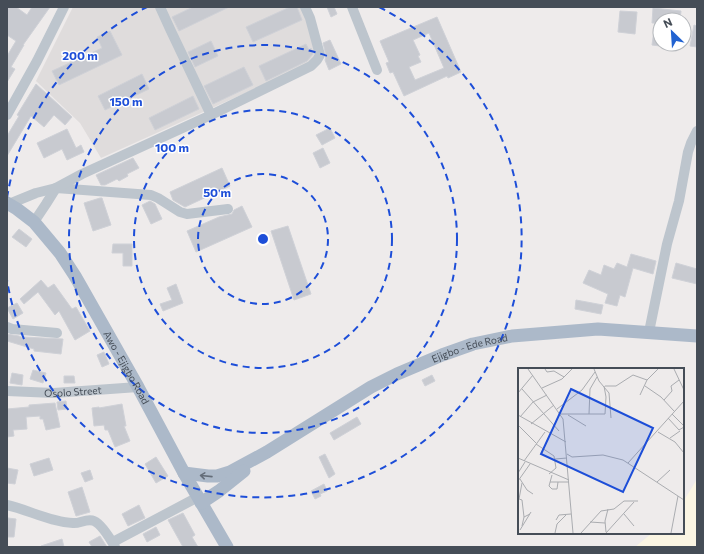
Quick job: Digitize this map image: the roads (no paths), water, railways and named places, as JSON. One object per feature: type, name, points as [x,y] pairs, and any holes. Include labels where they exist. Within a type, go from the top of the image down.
[{"type":"main road","name":"Awo - Ejigbo Road","points":[[8,203],[34,222],[60,253],[75,276],[227,547]]},
{"type":"main road","name":"Ejigbo - Ede Road","points":[[184,472],[217,476],[230,472],[267,452],[371,387],[442,354],[472,344],[512,336],[598,329],[697,336]]},
{"type":"main road","name":"Ejigbo - Ede Road","points":[[200,500],[219,491],[267,452]]},
{"type":"street","points":[[7,115],[38,61],[64,7]]},
{"type":"street","points":[[160,7],[211,115]]},
{"type":"street","points":[[34,222],[56,188],[82,174],[211,115],[311,66],[320,55],[310,18],[305,7]]},
{"type":"street","points":[[352,7],[377,70]]},
{"type":"street","points":[[649,332],[667,244],[679,201],[688,152],[697,131]]},
{"type":"street","points":[[8,203],[36,192],[56,188],[151,195],[180,212],[187,214],[228,209]]},
{"type":"street","points":[[7,327],[12,330],[57,333]]},
{"type":"street","name":"Osolo Street","points":[[7,391],[54,393],[138,386]]},
{"type":"street","points":[[7,505],[61,522],[75,523],[86,520],[93,521],[99,525],[114,545],[200,500]]}]
